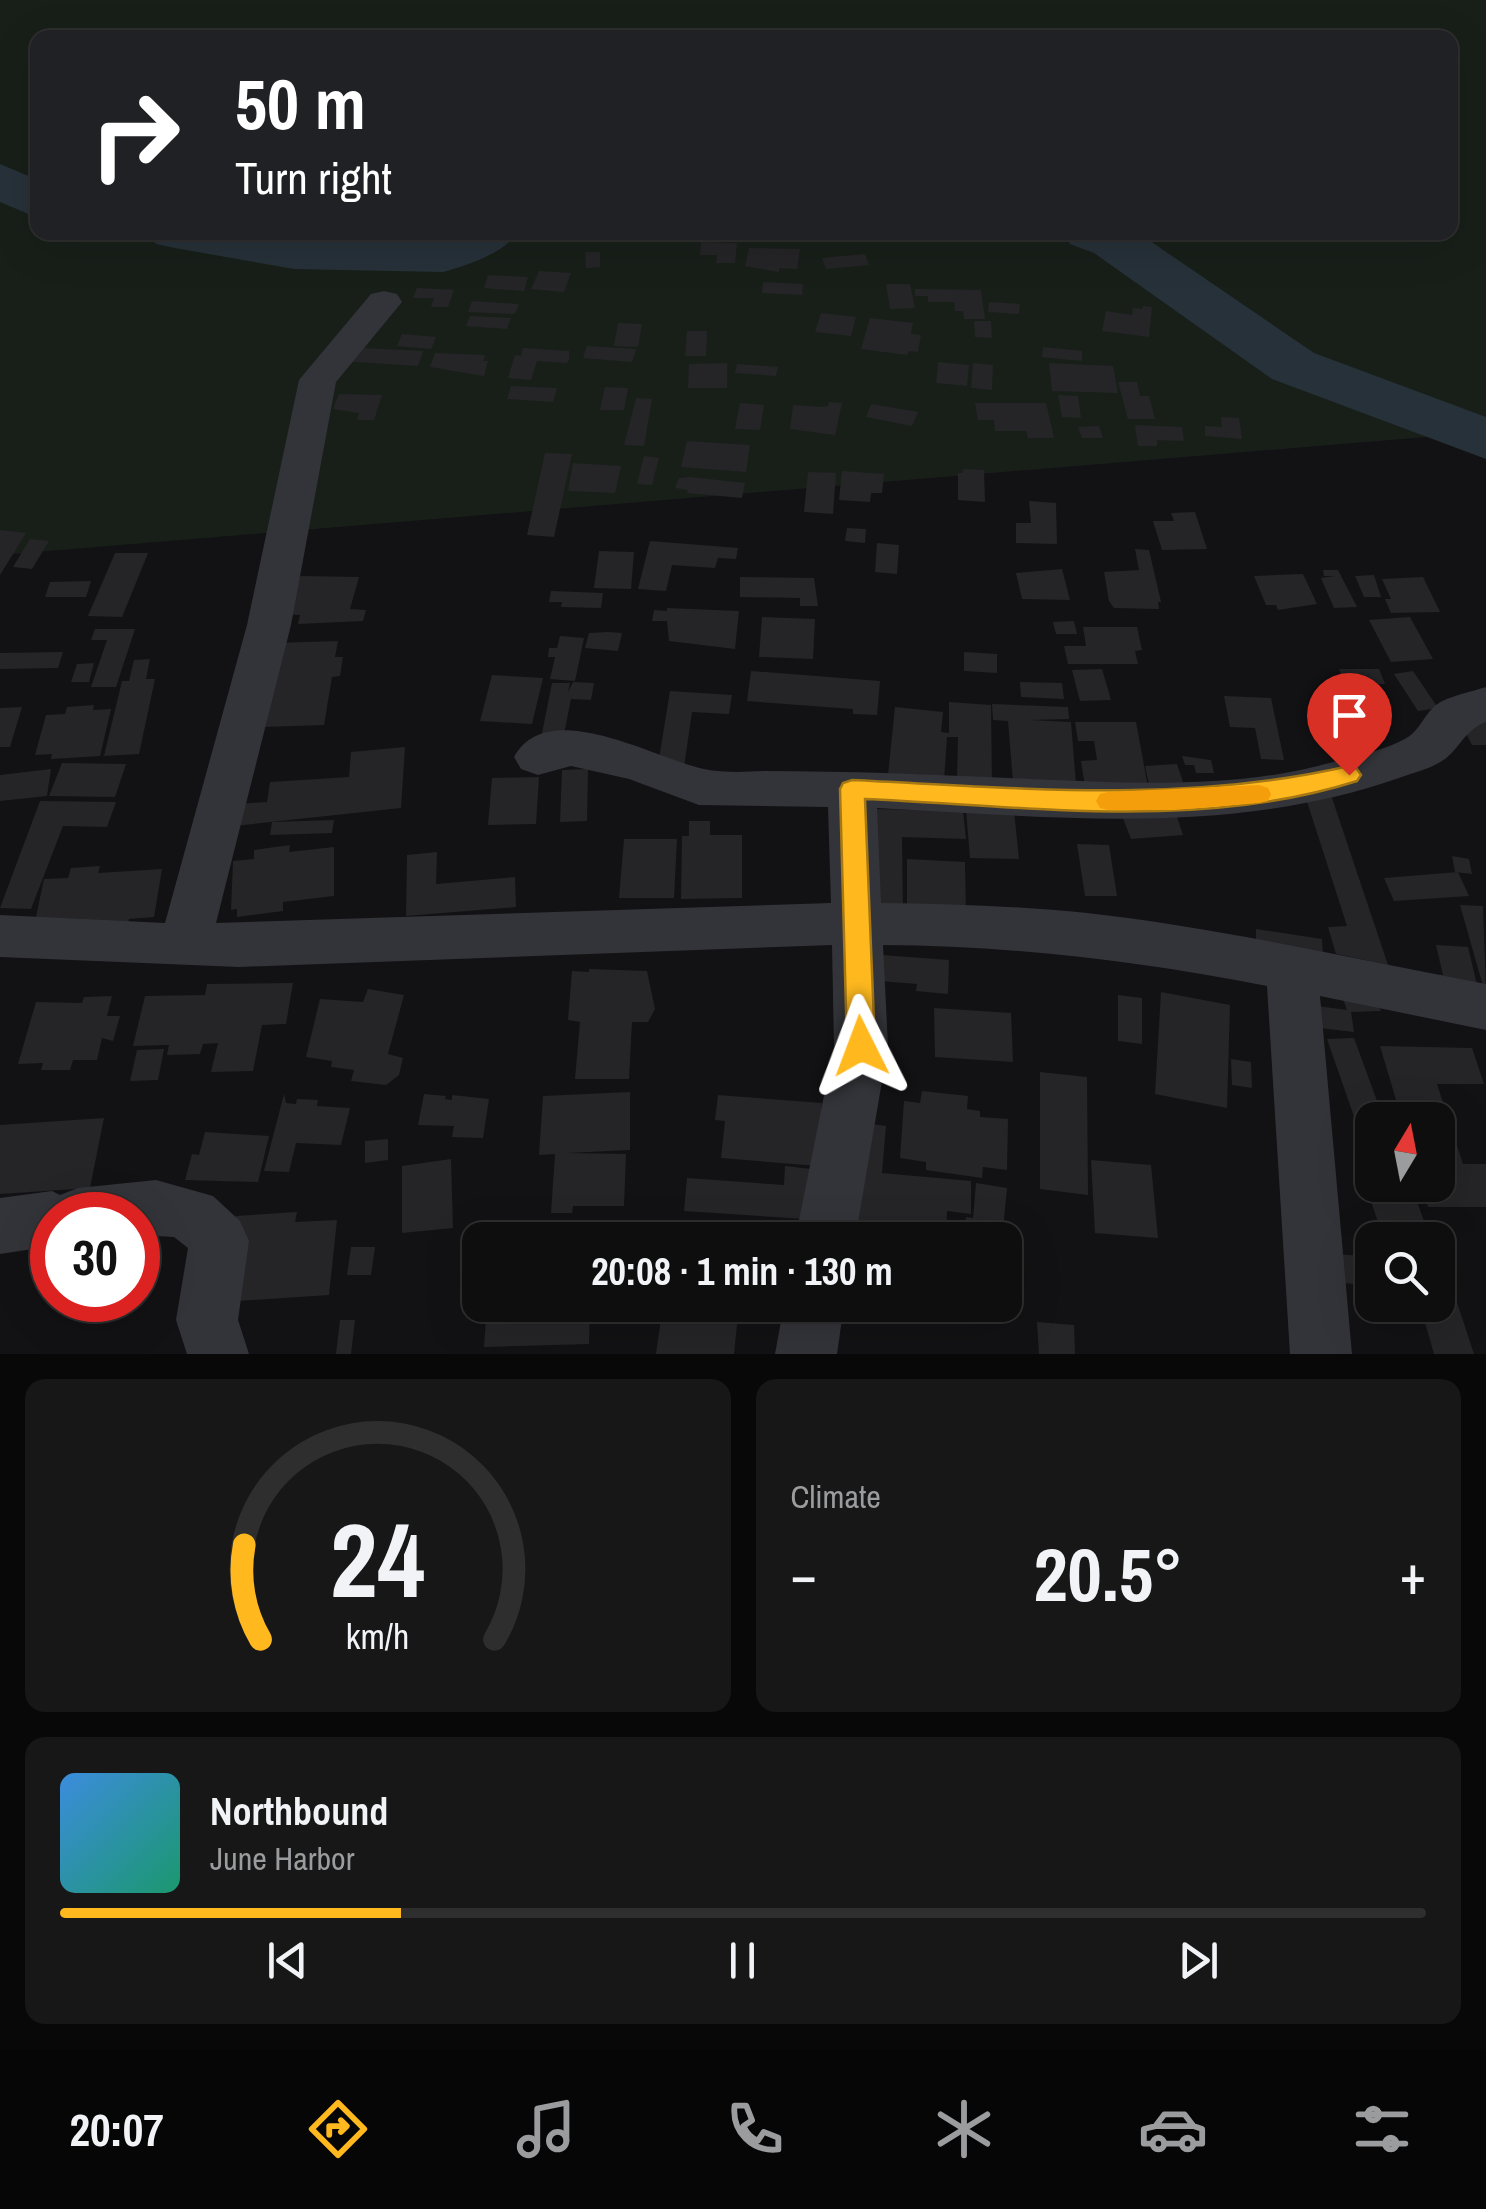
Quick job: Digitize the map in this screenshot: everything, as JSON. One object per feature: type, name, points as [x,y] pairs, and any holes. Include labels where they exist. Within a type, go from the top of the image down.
[{"type":"street","points":[[184,946],[269,625],[318,380],[384,302]]},
{"type":"street","points":[[538,757],[550,749],[570,748],[637,762],[686,783],[713,788],[852,789],[1138,802],[1278,792],[1384,765],[1428,748],[1452,716],[1486,704]]},
{"type":"street","points":[[828,1222],[861,1046],[852,789]]},
{"type":"street","points":[[0,936],[184,946],[855,923],[962,925],[1081,935],[1197,951],[1486,1007]]},
{"type":"street","points":[[1292,971],[1321,1354]]},
{"type":"street","points":[[160,1208],[181,1210],[204,1220],[219,1241],[207,1320],[218,1354]]},
{"type":"street","points":[[0,1226],[30,1222]]},
{"type":"street","points":[[806,1354],[811,1322]]},
{"type":"shaded area","points":[[0,0],[1486,0],[1486,432],[0,555]]},
{"type":"building","points":[[701,242],[737,243],[735,263],[716,263],[717,255],[700,255]]},
{"type":"building","points":[[749,248],[800,249],[797,269],[779,268],[779,272],[745,266]]},
{"type":"building","points":[[585,252],[600,252],[600,267],[586,268]]},
{"type":"building","points":[[865,254],[869,265],[826,269],[822,258]]},
{"type":"building","points":[[539,271],[571,273],[564,292],[531,289]]},
{"type":"building","points":[[488,275],[528,277],[524,291],[484,288]]},
{"type":"building","points":[[763,282],[803,284],[802,295],[762,293]]},
{"type":"building","points":[[886,284],[910,284],[915,308],[890,309]]},
{"type":"building","points":[[417,288],[454,290],[448,307],[431,307],[434,298],[413,298]]},
{"type":"building","points":[[915,289],[981,290],[985,319],[964,319],[963,311],[955,311],[954,302],[928,302],[928,296],[915,296]]},
{"type":"building","points":[[472,301],[519,304],[515,314],[468,312]]},
{"type":"building","points":[[989,302],[1020,304],[1019,314],[988,312]]},
{"type":"building","points":[[1152,307],[1149,337],[1102,331],[1106,311],[1132,315],[1133,308]]},
{"type":"building","points":[[821,313],[856,317],[851,336],[815,332]]},
{"type":"building","points":[[470,316],[511,318],[507,329],[466,326]]},
{"type":"building","points":[[870,318],[913,323],[911,334],[921,335],[918,352],[909,351],[907,355],[861,349]]},
{"type":"building","points":[[974,321],[991,321],[992,338],[975,337]]},
{"type":"building","points":[[618,323],[642,324],[638,347],[614,346]]},
{"type":"building","points":[[687,331],[707,331],[706,356],[685,356]]},
{"type":"building","points":[[402,334],[436,337],[431,349],[397,346]]},
{"type":"building","points":[[587,346],[636,349],[632,362],[583,358]]},
{"type":"building","points":[[346,347],[423,351],[418,366],[340,361]]},
{"type":"building","points":[[1043,347],[1082,351],[1082,361],[1042,357]]},
{"type":"building","points":[[523,348],[569,351],[569,359],[567,363],[537,361],[531,380],[508,378],[515,355],[521,356]]},
{"type":"building","points":[[435,353],[485,355],[483,361],[488,361],[484,376],[430,367]]},
{"type":"building","points":[[938,362],[969,365],[967,386],[936,383]]},
{"type":"building","points":[[727,363],[727,388],[688,388],[689,364]]},
{"type":"building","points":[[973,363],[993,365],[992,390],[971,388]]},
{"type":"building","points":[[1049,363],[1113,366],[1118,393],[1052,391]]},
{"type":"building","points":[[737,364],[778,367],[776,376],[735,373]]},
{"type":"building","points":[[1118,382],[1137,382],[1140,396],[1149,396],[1155,419],[1128,419]]},
{"type":"building","points":[[511,386],[557,388],[553,402],[507,399]]},
{"type":"building","points":[[605,387],[628,388],[624,410],[600,410]]},
{"type":"building","points":[[339,394],[382,395],[374,420],[357,420],[359,413],[333,409]]},
{"type":"building","points":[[1058,395],[1078,396],[1081,418],[1062,417]]},
{"type":"building","points":[[636,398],[652,399],[644,446],[624,445]]},
{"type":"building","points":[[829,402],[842,403],[835,435],[790,429],[793,405],[821,407]]},
{"type":"building","points":[[740,403],[764,405],[760,430],[735,429]]},
{"type":"building","points":[[975,403],[1046,403],[1054,438],[1028,438],[1026,431],[995,431],[994,420],[978,420]]},
{"type":"building","points":[[871,404],[918,412],[912,426],[866,417]]},
{"type":"building","points":[[1221,417],[1239,418],[1242,439],[1205,436],[1205,426],[1222,427]]},
{"type":"building","points":[[1135,425],[1182,427],[1184,441],[1157,440],[1157,446],[1138,446]]},
{"type":"building","points":[[1099,426],[1103,438],[1082,438],[1078,427]]},
{"type":"building","points":[[687,441],[750,445],[746,472],[681,467]]},
{"type":"building","points":[[545,453],[572,454],[554,537],[527,535]]},
{"type":"building","points":[[644,456],[659,458],[652,485],[637,484]]},
{"type":"building","points":[[573,463],[621,466],[615,493],[568,491]]},
{"type":"building","points":[[963,469],[984,470],[985,502],[958,500],[958,473],[963,473]]},
{"type":"building","points":[[842,471],[884,474],[882,493],[871,493],[870,502],[839,500]]},
{"type":"building","points":[[808,472],[836,473],[833,514],[804,512]]},
{"type":"building","points":[[679,478],[745,483],[742,498],[687,493],[688,490],[675,488]]},
{"type":"building","points":[[1029,501],[1056,503],[1057,544],[1016,543],[1016,523],[1031,523]]},
{"type":"building","points":[[1195,512],[1207,549],[1162,550],[1153,521],[1174,521],[1171,513]]},
{"type":"building","points":[[847,528],[866,529],[865,543],[845,541]]},
{"type":"building","points":[[0,530],[26,533],[0,575]]},
{"type":"building","points":[[30,539],[49,541],[32,569],[13,567]]},
{"type":"building","points":[[650,541],[738,548],[736,559],[718,558],[715,568],[672,565],[666,591],[638,589]]},
{"type":"building","points":[[877,543],[899,545],[897,574],[875,572]]},
{"type":"building","points":[[1135,549],[1149,550],[1161,602],[1159,609],[1114,608],[1109,601],[1104,572],[1139,570]]},
{"type":"building","points":[[599,551],[634,552],[631,589],[594,588]]},
{"type":"building","points":[[115,553],[148,553],[122,617],[88,616]]},
{"type":"building","points":[[1062,569],[1070,600],[1022,599],[1016,573]]},
{"type":"building","points":[[1323,570],[1338,570],[1357,607],[1334,608],[1321,578],[1335,576],[1324,576]]},
{"type":"building","points":[[1303,574],[1317,604],[1278,610],[1276,605],[1266,605],[1254,576]]},
{"type":"building","points":[[1374,575],[1381,597],[1364,597],[1355,576]]},
{"type":"building","points":[[359,577],[350,609],[366,610],[363,621],[298,624],[300,615],[278,614],[290,578]]},
{"type":"building","points":[[740,577],[814,578],[818,606],[800,606],[800,598],[740,597]]},
{"type":"building","points":[[1423,577],[1440,612],[1391,613],[1385,599],[1391,599],[1382,579]]},
{"type":"building","points":[[91,581],[86,597],[45,597],[50,582]]},
{"type":"building","points":[[551,591],[603,593],[601,608],[561,607],[562,602],[549,602]]},
{"type":"building","points":[[654,610],[739,611],[735,649],[669,641],[667,621],[652,621]]},
{"type":"building","points":[[762,617],[815,619],[813,659],[759,657]]},
{"type":"building","points":[[1410,617],[1433,659],[1391,662],[1369,620]]},
{"type":"building","points":[[1074,621],[1077,634],[1056,634],[1053,622]]},
{"type":"building","points":[[1083,627],[1137,627],[1142,650],[1135,651],[1138,664],[1068,664],[1064,646],[1086,646]]},
{"type":"building","points":[[95,629],[135,629],[116,687],[91,687],[107,640],[91,640]]},
{"type":"building","points":[[589,633],[622,633],[618,651],[585,648]]},
{"type":"building","points":[[560,636],[584,638],[575,681],[550,679],[555,657],[548,657],[549,648],[557,648]]},
{"type":"building","points":[[338,641],[335,657],[343,657],[340,676],[332,677],[324,725],[263,727],[273,643]]},
{"type":"building","points":[[63,652],[58,668],[0,669],[0,653]]},
{"type":"building","points":[[964,652],[997,654],[997,673],[964,671]]},
{"type":"building","points":[[150,659],[146,679],[155,679],[139,754],[104,756],[122,681],[129,681],[134,660]]},
{"type":"building","points":[[94,663],[89,682],[71,682],[77,664]]},
{"type":"building","points":[[1102,669],[1111,700],[1080,701],[1072,670]]},
{"type":"building","points":[[1339,669],[1379,669],[1385,684],[1345,684]]},
{"type":"building","points":[[751,671],[880,681],[877,715],[853,714],[853,709],[747,701]]},
{"type":"building","points":[[1413,671],[1438,708],[1418,711],[1394,674]]},
{"type":"building","points":[[492,675],[543,678],[532,724],[480,721]]},
{"type":"building","points":[[573,682],[594,683],[591,700],[571,699],[563,739],[541,738],[552,683],[570,683],[568,692]]},
{"type":"building","points":[[1020,682],[1062,683],[1064,699],[1021,697]]},
{"type":"building","points":[[1374,690],[1380,704],[1343,706],[1337,692]]},
{"type":"building","points":[[670,691],[732,695],[729,714],[692,712],[684,767],[658,765]]},
{"type":"building","points":[[1224,696],[1271,698],[1284,760],[1261,759],[1255,728],[1230,727]]},
{"type":"building","points":[[949,702],[991,705],[992,784],[957,781],[958,737],[947,737],[944,781],[888,775],[895,707],[943,712],[941,732],[949,733]]},
{"type":"building","points":[[992,704],[1068,707],[1069,719],[1029,720],[1071,722],[1076,784],[1013,782],[1008,721],[993,720]]},
{"type":"building","points":[[94,705],[93,710],[111,709],[100,756],[51,759],[52,754],[35,755],[46,715],[65,714],[67,707]]},
{"type":"building","points":[[22,707],[10,747],[0,747],[0,708]]},
{"type":"building","points":[[1075,722],[1136,722],[1148,787],[1085,787],[1081,761],[1097,760],[1094,741],[1078,741]]},
{"type":"building","points":[[1486,722],[1486,745],[1472,745],[1463,727]]},
{"type":"building","points":[[405,747],[401,808],[234,826],[237,804],[267,802],[270,782],[349,777],[351,752]]},
{"type":"building","points":[[1182,756],[1211,760],[1214,773],[1196,773],[1194,765],[1185,765]]},
{"type":"building","points":[[62,763],[126,764],[115,797],[49,796]]},
{"type":"building","points":[[1177,764],[1185,788],[1150,789],[1145,766]]},
{"type":"building","points":[[51,769],[47,796],[0,801],[0,775]]},
{"type":"building","points":[[588,769],[587,821],[560,822],[562,770]]},
{"type":"building","points":[[539,777],[536,824],[488,825],[492,778]]},
{"type":"building","points":[[1303,789],[1329,789],[1388,965],[1336,954],[1328,927],[1347,926]]},
{"type":"building","points":[[40,801],[116,802],[107,827],[63,826],[31,909],[0,908]]},
{"type":"building","points":[[1174,808],[1183,835],[1131,839],[1121,813]]},
{"type":"building","points":[[874,809],[963,811],[966,839],[902,837],[903,915],[872,913]]},
{"type":"building","points":[[966,810],[1014,811],[1019,859],[970,858]]},
{"type":"building","points":[[334,820],[332,833],[270,835],[272,822]]},
{"type":"building","points":[[689,821],[710,821],[710,835],[742,835],[742,898],[681,899],[682,836],[689,836]]},
{"type":"building","points":[[624,839],[677,839],[674,898],[619,898]]},
{"type":"building","points":[[1077,844],[1109,845],[1117,896],[1085,896]]},
{"type":"building","points":[[290,845],[289,852],[334,847],[334,896],[283,902],[283,911],[237,917],[237,909],[231,910],[233,861],[254,859],[254,850]]},
{"type":"building","points":[[437,852],[436,884],[515,877],[516,907],[406,916],[407,855]]},
{"type":"building","points":[[1452,856],[1469,859],[1472,874],[1455,872]]},
{"type":"building","points":[[907,859],[965,862],[966,917],[907,914]]},
{"type":"building","points":[[100,866],[98,873],[162,869],[154,917],[129,919],[126,932],[33,931],[44,879],[68,878],[71,868]]},
{"type":"building","points":[[1458,872],[1469,896],[1394,901],[1384,878]]},
{"type":"building","points":[[1460,905],[1483,906],[1486,993],[1485,993]]},
{"type":"building","points":[[1256,929],[1322,939],[1324,970],[1256,960]]},
{"type":"building","points":[[1436,945],[1468,947],[1479,993],[1426,974],[1443,975]]},
{"type":"building","points":[[882,955],[949,960],[948,994],[916,991],[917,984],[880,981]]},
{"type":"building","points":[[572,971],[647,971],[655,1009],[648,1022],[632,1022],[629,1079],[575,1079],[580,1022],[568,1020]]},
{"type":"building","points":[[293,983],[286,1024],[262,1025],[253,1071],[211,1072],[218,1043],[203,1044],[200,1054],[167,1055],[169,1045],[133,1046],[145,996],[205,995],[207,984]]},
{"type":"building","points":[[368,989],[404,995],[388,1054],[403,1058],[399,1075],[386,1085],[351,1081],[354,1070],[331,1067],[332,1061],[306,1057],[320,999],[363,1002]]},
{"type":"building","points":[[1372,989],[1381,1011],[1351,1012],[1354,1032],[1311,1027],[1309,1005],[1347,1010],[1340,991]]},
{"type":"building","points":[[1161,992],[1230,1005],[1227,1108],[1155,1094]]},
{"type":"building","points":[[1118,995],[1142,998],[1142,1044],[1118,1041]]},
{"type":"building","points":[[112,996],[107,1016],[120,1016],[113,1041],[102,1038],[97,1060],[73,1060],[70,1070],[41,1070],[43,1063],[18,1064],[36,1002],[82,1003],[84,997]]},
{"type":"building","points":[[934,1008],[1011,1013],[1013,1062],[935,1057]]},
{"type":"building","points":[[1354,1038],[1377,1102],[1355,1102],[1355,1119],[1327,1039]]},
{"type":"building","points":[[1380,1046],[1472,1048],[1484,1084],[1437,1084],[1443,1102],[1397,1102]]},
{"type":"building","points":[[164,1049],[158,1080],[130,1081],[137,1050]]},
{"type":"building","points":[[1231,1059],[1251,1062],[1252,1088],[1232,1085]]},
{"type":"building","points":[[1040,1072],[1087,1077],[1088,1195],[1040,1189]]},
{"type":"building","points":[[922,1091],[968,1096],[967,1109],[980,1111],[980,1117],[1008,1119],[1007,1170],[983,1167],[982,1178],[926,1170],[926,1162],[900,1158],[904,1101],[920,1103]]},
{"type":"building","points":[[630,1092],[630,1150],[567,1153],[626,1154],[624,1206],[573,1206],[572,1213],[551,1213],[555,1154],[539,1155],[543,1096]]},
{"type":"building","points":[[284,1094],[286,1103],[318,1100],[317,1106],[350,1108],[341,1145],[296,1143],[289,1172],[264,1171]]},
{"type":"building","points":[[424,1094],[452,1100],[452,1095],[489,1099],[483,1138],[452,1137],[454,1126],[418,1125]]},
{"type":"building","points":[[718,1095],[822,1103],[818,1166],[721,1158],[725,1121],[715,1120]]},
{"type":"building","points":[[104,1118],[90,1188],[0,1194],[0,1125]]},
{"type":"building","points":[[856,1122],[886,1126],[882,1173],[971,1181],[971,1214],[947,1211],[947,1222],[851,1222]]},
{"type":"building","points":[[205,1132],[269,1136],[258,1182],[185,1180],[192,1154],[199,1155]]},
{"type":"building","points":[[388,1139],[388,1160],[365,1163],[365,1141]]},
{"type":"building","points":[[1455,1139],[1463,1164],[1486,1164],[1486,1207],[1428,1207],[1427,1202],[1455,1202]]},
{"type":"building","points":[[451,1159],[453,1228],[402,1233],[402,1166]]},
{"type":"building","points":[[1091,1160],[1151,1165],[1158,1238],[1095,1233]]},
{"type":"building","points":[[785,1166],[820,1170],[819,1220],[684,1211],[687,1178],[784,1185]]},
{"type":"building","points":[[976,1183],[1007,1188],[1004,1222],[966,1222],[966,1217],[973,1218]]},
{"type":"building","points":[[1371,1202],[1417,1202],[1424,1221],[1413,1222],[1378,1222]]},
{"type":"building","points":[[297,1212],[295,1222],[337,1220],[329,1295],[222,1302],[236,1216]]},
{"type":"building","points":[[351,1247],[375,1247],[371,1275],[347,1275]]},
{"type":"building","points":[[1322,1253],[1355,1255],[1355,1284],[1327,1282]]},
{"type":"building","points":[[1455,1296],[1474,1354],[1434,1354],[1425,1322],[1455,1322]]},
{"type":"building","points":[[340,1320],[355,1320],[351,1354],[336,1354]]},
{"type":"building","points":[[486,1322],[590,1322],[589,1344],[484,1347]]},
{"type":"building","points":[[661,1322],[737,1322],[734,1354],[656,1354]]},
{"type":"building","points":[[1037,1322],[1074,1325],[1075,1354],[1039,1354]]},
{"type":"waterway","points":[[0,180],[30,197]]},
{"type":"waterway","points":[[223,240],[294,252],[443,255],[474,240]]},
{"type":"waterway","points":[[1110,240],[1293,366],[1486,439]]},
{"type":"slow traffic","points":[[1108,801],[1174,801],[1259,794]]},
{"type":"route","points":[[861,1046],[852,789],[1138,802],[1278,792],[1349,775]]}]
